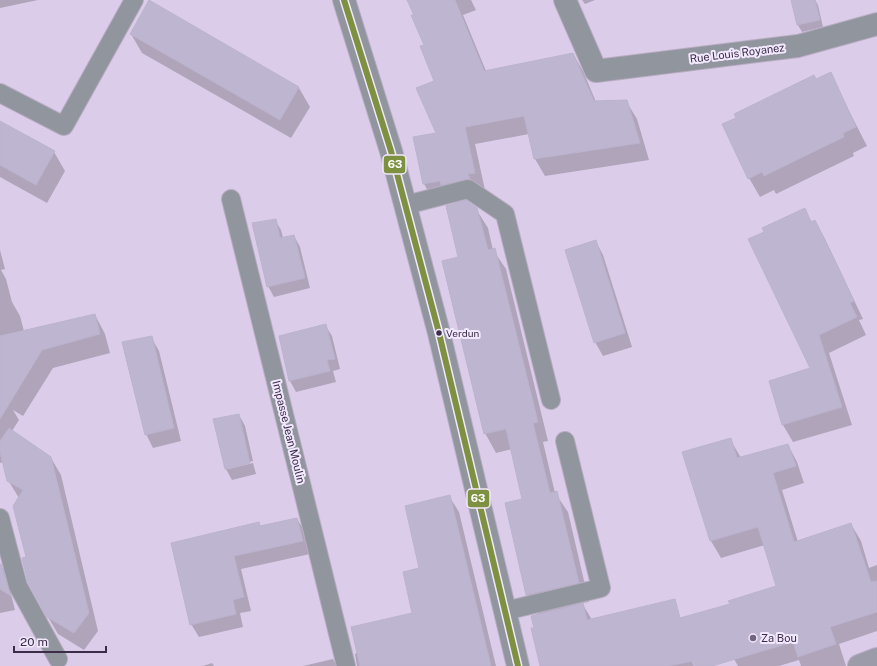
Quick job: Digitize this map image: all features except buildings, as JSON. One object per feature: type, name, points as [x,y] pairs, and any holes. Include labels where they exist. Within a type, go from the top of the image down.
[{"type":"main road","points":[[859,666],[877,659]]},
{"type":"street","points":[[344,0],[406,205],[439,333],[518,666]]},
{"type":"street","name":"Rue Louis Royanez","points":[[565,0],[596,70],[798,46],[877,24]]},
{"type":"lane","points":[[0,93],[64,126],[134,0]]},
{"type":"lane","points":[[406,205],[468,189],[505,214],[551,400]]},
{"type":"lane","name":"Impasse Jean Moulin","points":[[231,199],[346,666]]},
{"type":"lane","points":[[505,611],[601,588],[565,441]]},
{"type":"lane","points":[[0,518],[18,586],[58,659]]},
{"type":"transit line","name":"63","points":[[344,0],[391,151],[439,333],[518,666]]},
{"type":"place","name":"Verdun","points":[[439,333]]},
{"type":"place","name":"Za Bou","points":[[753,638]]}]
